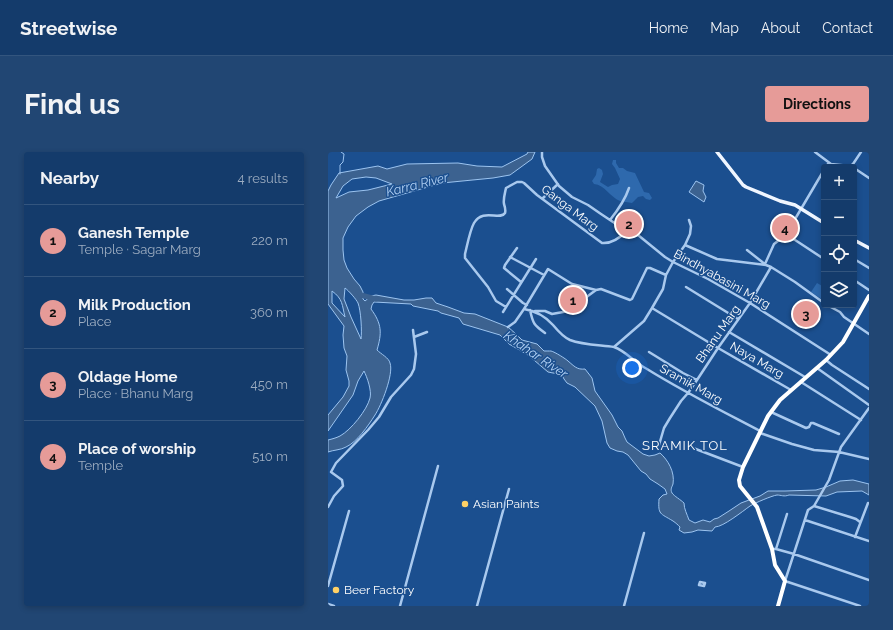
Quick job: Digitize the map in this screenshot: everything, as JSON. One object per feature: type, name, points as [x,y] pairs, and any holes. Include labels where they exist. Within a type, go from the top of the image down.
[{"type":"highway","points":[[778,606],[785,581],[775,565],[774,549],[757,507],[740,486],[740,474],[771,412],[790,390],[826,360],[844,342],[869,296]]},
{"type":"main road","points":[[717,152],[746,187],[780,201],[795,205],[821,221]]},
{"type":"main road","points":[[857,242],[869,248]]},
{"type":"street","name":"Bindhyabasini Marg","points":[[542,152],[545,166],[558,184],[572,197],[638,235],[664,257],[708,279],[750,303],[831,355]]},
{"type":"street","points":[[815,152],[831,164]]},
{"type":"street","points":[[853,164],[861,152]]},
{"type":"street","points":[[857,170],[869,178]]},
{"type":"street","points":[[766,264],[774,244],[787,234],[821,175]]},
{"type":"street","name":"Ganga Marg","points":[[506,307],[496,301],[488,286],[465,258],[474,222],[485,215],[499,216],[503,215],[505,212],[503,202],[506,188],[517,182],[522,182],[602,243],[606,244],[624,234],[628,230]]},
{"type":"street","points":[[543,198],[558,184]]},
{"type":"street","points":[[610,220],[620,206],[629,188]]},
{"type":"street","points":[[614,347],[644,321],[652,308],[663,289],[666,275],[685,245],[690,234],[692,226],[689,220]]},
{"type":"street","points":[[787,234],[821,258]]},
{"type":"street","points":[[685,245],[718,259],[766,264]]},
{"type":"street","points":[[517,248],[504,268],[521,282]]},
{"type":"street","points":[[747,250],[821,301]]},
{"type":"street","points":[[510,257],[544,275]]},
{"type":"street","points":[[503,312],[536,259]]},
{"type":"street","points":[[857,261],[869,268]]},
{"type":"street","name":"Bhanu Marg","points":[[659,445],[664,428],[670,418],[750,303],[771,267]]},
{"type":"street","points":[[508,327],[515,322],[527,305],[548,270],[572,284],[596,290],[601,289],[630,300],[632,299],[647,268],[666,275]]},
{"type":"street","points":[[857,282],[869,290]]},
{"type":"street","points":[[686,287],[738,319]]},
{"type":"street","points":[[506,289],[527,305]]},
{"type":"street","points":[[534,311],[546,311],[552,314],[569,310],[596,290]]},
{"type":"street","name":"Naya Marg","points":[[652,308],[790,390]]},
{"type":"street","points":[[833,308],[869,334]]},
{"type":"street","name":"Sramik Marg","points":[[524,309],[534,311],[545,317],[559,333],[570,340],[619,349],[646,369],[760,432],[792,444],[814,450],[839,452],[869,459]]},
{"type":"street","points":[[530,310],[532,320],[536,326],[545,333]]},
{"type":"street","points":[[328,507],[334,496],[343,486],[342,480],[331,472],[336,464],[379,417],[391,397],[411,375],[414,369],[416,354],[413,330]]},
{"type":"street","points":[[414,337],[427,332]]},
{"type":"street","points":[[729,332],[805,377]]},
{"type":"street","points":[[649,352],[697,380]]},
{"type":"street","points":[[826,360],[869,389]]},
{"type":"street","points":[[816,368],[869,405]]},
{"type":"street","points":[[800,382],[861,420]]},
{"type":"street","points":[[860,606],[785,581],[808,510],[814,506],[829,480],[844,442],[869,408]]},
{"type":"street","points":[[771,412],[806,428],[813,423],[839,434]]},
{"type":"street","points":[[693,448],[743,467]]},
{"type":"street","points":[[400,606],[438,466]]},
{"type":"street","points":[[477,606],[509,489]]},
{"type":"street","points":[[855,537],[868,503]]},
{"type":"street","points":[[814,506],[856,519],[860,522]]},
{"type":"street","points":[[328,586],[349,511]]},
{"type":"street","points":[[787,514],[774,549],[794,554],[869,580]]},
{"type":"street","points":[[805,520],[869,541]]},
{"type":"street","points":[[624,606],[644,533]]},
{"type":"street","points":[[328,604],[334,606]]},
{"type":"shaded area","points":[[613,160],[616,160],[619,168],[635,173],[644,192],[649,193],[652,198],[650,200],[643,196],[638,197],[632,203],[622,202],[598,185],[594,184],[592,181],[596,175],[597,169],[599,168],[602,170],[603,174],[600,182],[608,187],[618,184],[620,179],[612,164]]},
{"type":"shaded area","points":[[817,283],[821,285],[821,299],[811,292]]},
{"type":"water","name":"Karra River","points":[[528,152],[535,152],[532,159],[510,175],[442,183],[379,201],[356,216],[348,227],[343,238],[343,250],[347,268],[360,286],[363,292],[363,299],[365,301],[371,296],[376,295],[404,300],[432,298],[436,303],[464,313],[475,314],[508,327],[522,340],[537,344],[544,351],[551,351],[576,367],[585,369],[592,378],[595,391],[612,415],[627,442],[643,454],[649,456],[660,453],[666,459],[673,475],[673,484],[671,489],[672,493],[684,503],[689,520],[695,523],[703,520],[710,522],[741,503],[760,496],[768,491],[816,490],[840,481],[853,480],[869,484],[869,495],[862,491],[837,492],[826,496],[777,495],[750,506],[728,522],[715,527],[712,531],[698,530],[684,533],[679,530],[680,527],[677,524],[663,515],[660,511],[659,499],[663,495],[667,494],[665,489],[641,471],[628,455],[610,448],[607,443],[602,421],[595,406],[575,387],[567,383],[562,375],[548,372],[528,355],[509,344],[500,335],[463,324],[459,318],[438,311],[413,306],[411,304],[374,302],[372,305],[371,309],[375,314],[380,329],[380,339],[377,350],[387,358],[390,363],[391,368],[389,382],[380,405],[366,429],[350,445],[328,452],[328,440],[340,436],[354,425],[366,408],[370,398],[369,384],[364,371],[358,381],[353,395],[328,431],[328,415],[343,397],[349,386],[346,370],[347,356],[344,348],[344,326],[328,304],[328,191],[339,173],[378,166],[387,169],[407,164],[458,163],[477,166],[502,167],[527,154]],"holes":[[[366,177],[376,178],[392,184],[368,190],[349,192],[336,198],[343,186],[352,179]],[[345,288],[358,303],[361,321],[361,339],[344,299]],[[332,291],[340,300],[345,317],[332,303]]]},
{"type":"water","points":[[696,181],[704,185],[703,191],[706,197],[704,202],[689,192]]},
{"type":"waterway","points":[[340,174],[340,165],[343,162],[344,154],[341,152]]},
{"type":"waterway","name":"Khahar River","points":[[358,292],[361,295],[376,299]]},
{"type":"place","name":"Milk Production","points":[[629,224]]},
{"type":"place","name":"Place of worship","points":[[785,228]]},
{"type":"place","name":"Ganesh Temple","points":[[573,300]]},
{"type":"place","name":"Oldage Home","points":[[806,314]]},
{"type":"place","name":"Asian Paints","points":[[465,504]]},
{"type":"place","name":"Beer Factory","points":[[336,590]]},
{"type":"district","name":"SRAMIK TOL","points":[[685,445]]}]
